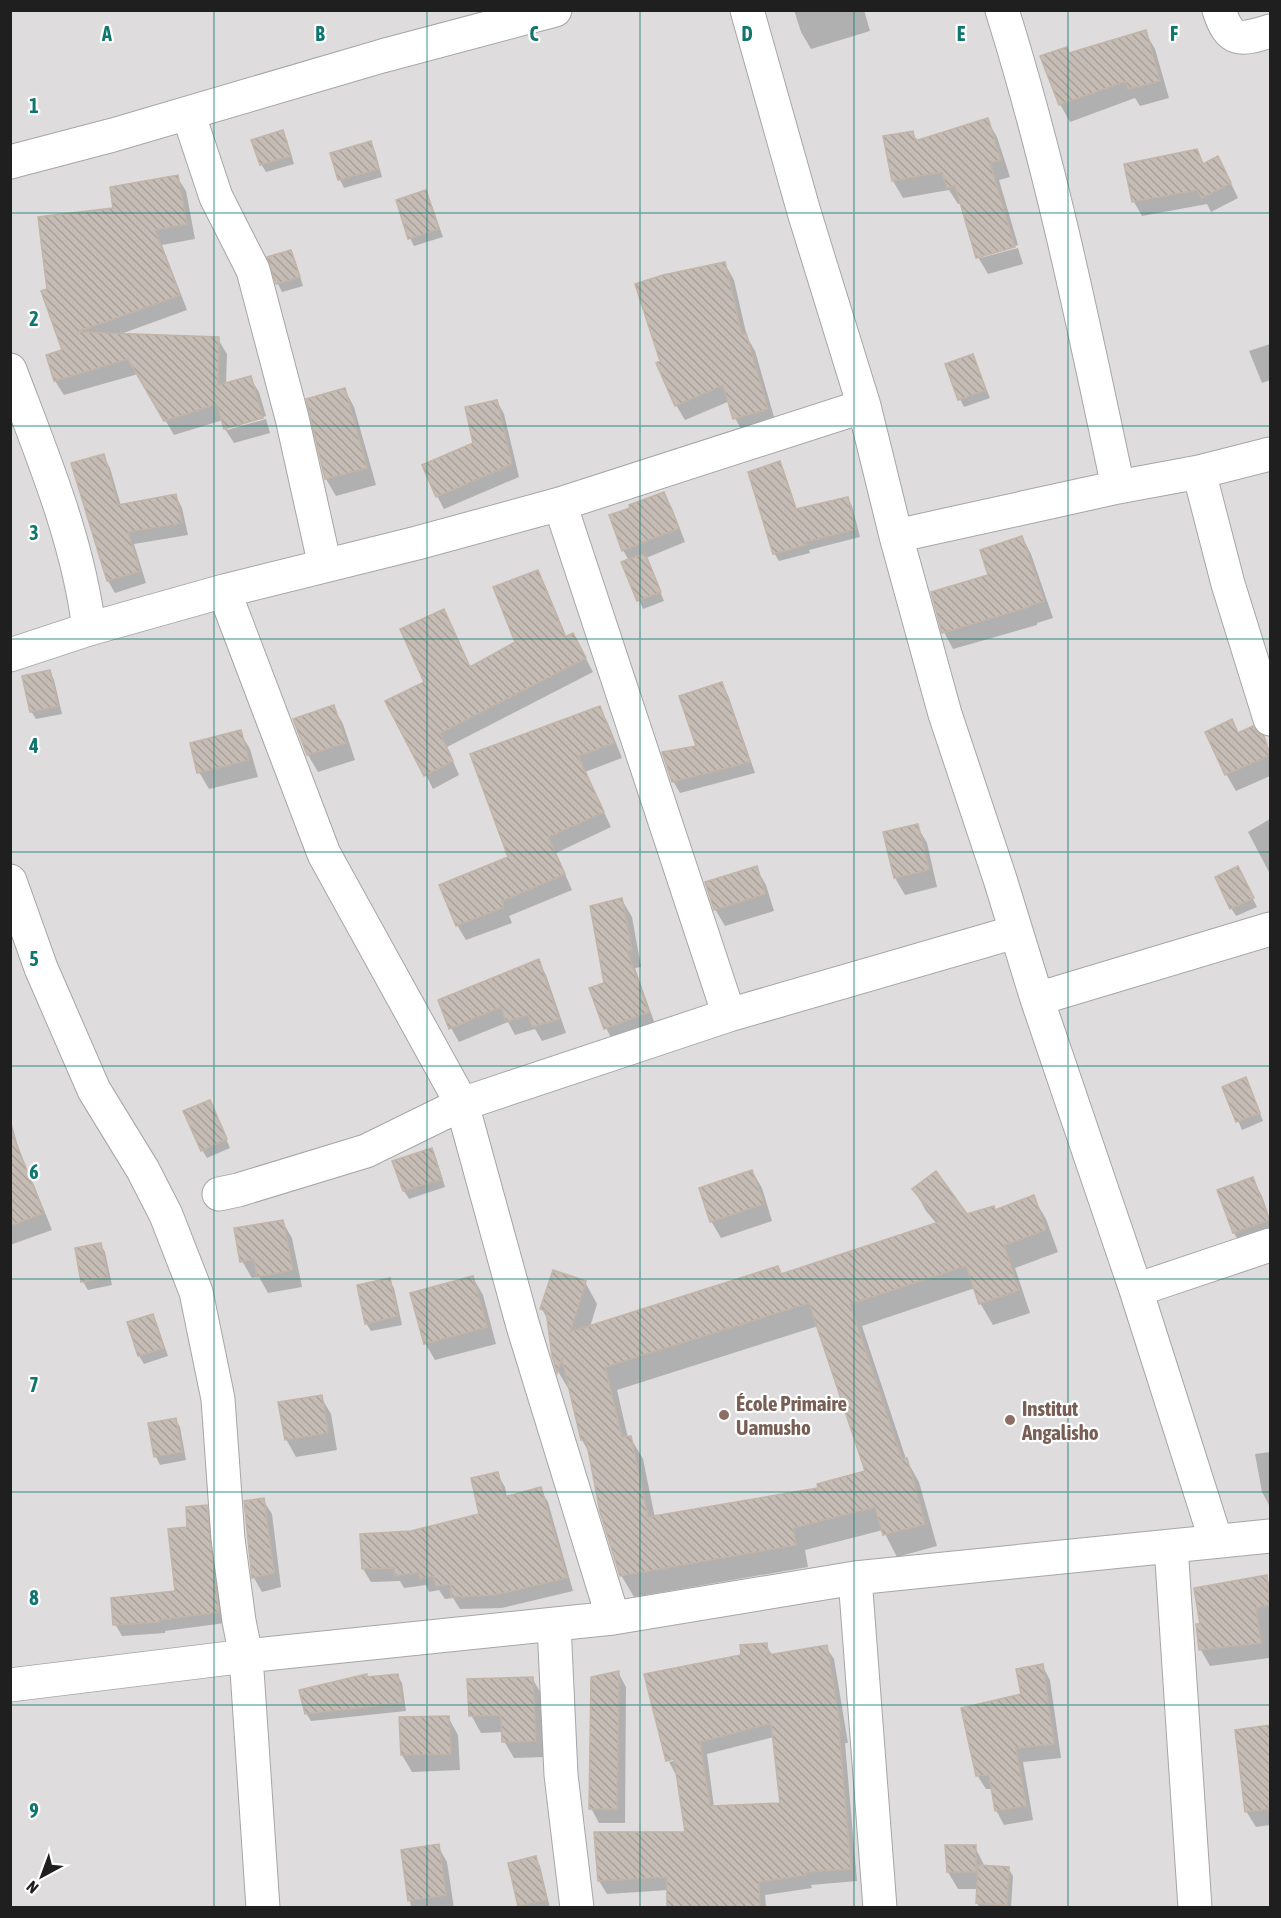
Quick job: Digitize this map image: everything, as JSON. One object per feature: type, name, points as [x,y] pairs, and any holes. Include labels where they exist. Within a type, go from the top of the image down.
[{"type":"street","points":[[10,162],[382,56],[555,10]]},
{"type":"street","points":[[747,10],[804,212],[864,406],[896,536],[945,714],[1037,999],[1136,1290],[1216,1541]]},
{"type":"street","points":[[1002,10],[1016,54],[1070,262],[1118,487]]},
{"type":"street","points":[[1219,10],[1224,26],[1234,36],[1246,38],[1270,31]]},
{"type":"street","points":[[188,113],[216,197],[253,270],[292,418],[325,566]]},
{"type":"street","points":[[10,370],[66,520],[85,594],[89,629]]},
{"type":"street","points":[[10,655],[89,629],[224,591],[560,504],[864,406]]},
{"type":"street","points":[[896,536],[1118,487],[1199,472],[1270,454]]},
{"type":"street","points":[[1199,472],[1228,584],[1270,719]]},
{"type":"street","points":[[560,504],[729,1015]]},
{"type":"street","points":[[224,591],[324,854],[462,1104],[523,1326],[613,1618]]},
{"type":"street","points":[[10,881],[41,968],[94,1090],[143,1170],[166,1215],[196,1292],[218,1399],[228,1539],[246,1656],[263,1908]]},
{"type":"street","points":[[1037,999],[1270,929]]},
{"type":"street","points":[[219,1194],[366,1151],[462,1104],[729,1015],[1015,932]]},
{"type":"street","points":[[1136,1290],[1270,1245]]},
{"type":"street","points":[[10,1685],[246,1656],[613,1618],[855,1578],[1270,1536]]},
{"type":"street","points":[[1171,1546],[1195,1908]]},
{"type":"street","points":[[855,1578],[880,1908]]},
{"type":"street","points":[[554,1624],[561,1775],[577,1908]]},
{"type":"shaded area","points":[[11,11],[1270,11],[1270,1907],[11,1907]]},
{"type":"building","points":[[1146,30],[1160,81],[1128,89],[1126,81],[1059,105],[1040,56],[1067,47],[1069,53]]},
{"type":"building","points":[[988,118],[1001,160],[990,163],[1015,247],[976,258],[955,185],[947,188],[942,172],[892,181],[883,136],[913,131],[915,141]]},
{"type":"building","points":[[283,130],[291,156],[260,165],[251,140]]},
{"type":"building","points":[[371,141],[379,169],[338,180],[330,153]]},
{"type":"building","points":[[1197,149],[1203,164],[1218,156],[1231,183],[1202,198],[1197,190],[1132,202],[1124,164]]},
{"type":"building","points":[[178,175],[187,224],[155,230],[180,295],[77,332],[219,337],[218,385],[251,376],[263,418],[224,429],[217,404],[164,421],[128,359],[54,381],[46,355],[62,350],[41,291],[47,289],[38,217],[113,208],[110,187]]},
{"type":"building","points":[[426,190],[439,229],[408,239],[396,200]]},
{"type":"building","points":[[291,250],[300,277],[276,284],[267,257]]},
{"type":"building","points":[[725,262],[742,335],[746,333],[768,409],[733,419],[723,385],[675,406],[656,363],[660,361],[635,284],[663,275]]},
{"type":"building","points":[[973,354],[986,390],[958,400],[945,364]]},
{"type":"building","points":[[345,388],[367,468],[325,479],[306,399]]},
{"type":"building","points":[[497,400],[512,464],[436,497],[422,465],[473,443],[465,407]]},
{"type":"building","points":[[104,454],[118,505],[176,494],[182,523],[128,532],[140,571],[107,581],[71,463]]},
{"type":"building","points":[[780,461],[796,509],[848,497],[856,529],[805,542],[806,545],[773,554],[748,472]]},
{"type":"building","points":[[664,492],[679,528],[622,551],[609,515]]},
{"type":"building","points":[[1022,536],[1044,601],[942,633],[931,592],[988,575],[980,550]]},
{"type":"building","points":[[645,553],[661,592],[637,601],[621,562]]},
{"type":"building","points":[[538,570],[565,637],[573,633],[586,658],[440,733],[453,761],[424,776],[385,701],[424,682],[400,629],[444,609],[470,667],[515,642],[493,587]]},
{"type":"building","points":[[50,670],[58,706],[30,712],[22,676]]},
{"type":"building","points":[[722,682],[750,762],[672,782],[662,752],[696,746],[679,696]]},
{"type":"building","points":[[334,705],[346,743],[307,755],[293,719]]},
{"type":"building","points":[[600,706],[614,743],[578,756],[604,812],[548,837],[565,874],[502,901],[504,907],[456,926],[439,885],[508,857],[470,754]]},
{"type":"building","points":[[1232,719],[1238,733],[1253,726],[1264,736],[1270,755],[1225,775],[1205,732]]},
{"type":"building","points":[[241,730],[249,760],[197,773],[190,743]]},
{"type":"building","points":[[918,824],[929,870],[894,878],[883,832]]},
{"type":"building","points":[[757,866],[765,894],[714,910],[705,882]]},
{"type":"building","points":[[1238,866],[1254,898],[1230,909],[1215,877]]},
{"type":"building","points":[[622,898],[632,950],[627,951],[649,1012],[604,1029],[589,988],[604,983],[590,906]]},
{"type":"building","points":[[539,959],[559,1019],[532,1027],[528,1015],[506,1022],[501,1007],[449,1029],[438,1000]]},
{"type":"building","points":[[1246,1077],[1260,1113],[1236,1122],[1222,1087]]},
{"type":"building","points":[[210,1100],[227,1139],[201,1151],[183,1111]]},
{"type":"building","points":[[12,1133],[44,1213],[10,1226],[10,1134]]},
{"type":"building","points":[[432,1148],[442,1179],[403,1191],[392,1161]]},
{"type":"building","points":[[752,1170],[764,1204],[710,1222],[699,1188]]},
{"type":"building","points":[[936,1171],[967,1214],[994,1206],[995,1210],[1034,1195],[1046,1230],[1004,1245],[1019,1290],[979,1304],[966,1266],[850,1304],[902,1460],[907,1458],[925,1524],[883,1535],[875,1507],[793,1528],[796,1545],[620,1576],[600,1512],[586,1439],[581,1440],[562,1359],[557,1373],[552,1356],[546,1311],[540,1309],[553,1270],[586,1281],[570,1332],[778,1266],[781,1274],[939,1222],[912,1189]],"holes":[[[809,1303],[865,1471],[817,1484],[818,1488],[648,1517],[631,1436],[622,1437],[605,1367]]]},
{"type":"building","points":[[1253,1177],[1269,1220],[1233,1233],[1217,1190]]},
{"type":"building","points":[[283,1220],[293,1270],[257,1277],[254,1259],[240,1262],[234,1228]]},
{"type":"building","points":[[101,1243],[108,1277],[81,1282],[75,1248]]},
{"type":"building","points":[[473,1276],[487,1327],[424,1344],[410,1293]]},
{"type":"building","points":[[390,1278],[398,1316],[365,1324],[357,1285]]},
{"type":"building","points":[[153,1314],[164,1348],[138,1356],[127,1322]]},
{"type":"building","points":[[322,1395],[328,1433],[285,1440],[278,1402]]},
{"type":"building","points":[[176,1418],[182,1452],[154,1457],[148,1423]]},
{"type":"building","points":[[498,1472],[504,1497],[541,1487],[567,1578],[494,1595],[451,1597],[451,1584],[436,1586],[434,1576],[420,1579],[419,1572],[395,1576],[394,1568],[362,1569],[360,1534],[411,1531],[479,1514],[471,1478]]},
{"type":"building","points":[[264,1498],[274,1573],[252,1578],[244,1501]]},
{"type":"building","points":[[207,1505],[216,1587],[212,1588],[216,1588],[219,1612],[159,1620],[159,1622],[113,1625],[111,1598],[175,1591],[168,1529],[187,1527],[186,1507]]},
{"type":"building","points":[[1267,1575],[1270,1605],[1256,1608],[1261,1643],[1199,1650],[1196,1624],[1200,1624],[1194,1588]]},
{"type":"building","points":[[767,1643],[768,1655],[827,1645],[841,1730],[839,1731],[851,1869],[805,1872],[806,1875],[759,1882],[760,1908],[667,1908],[667,1877],[598,1881],[594,1832],[685,1832],[674,1759],[666,1761],[644,1674],[741,1655],[740,1645]],"holes":[[[771,1723],[780,1803],[710,1806],[700,1742]]]},
{"type":"building","points":[[1043,1664],[1054,1744],[1016,1748],[1026,1806],[995,1811],[989,1775],[976,1776],[961,1708],[1021,1694],[1016,1669]]},
{"type":"building","points":[[619,1671],[617,1809],[589,1809],[591,1677]]},
{"type":"building","points":[[367,1674],[367,1677],[398,1674],[402,1703],[305,1714],[299,1690]]},
{"type":"building","points":[[533,1677],[536,1741],[502,1742],[501,1715],[469,1716],[467,1679]]},
{"type":"building","points":[[449,1716],[451,1754],[401,1755],[399,1717]]},
{"type":"building","points":[[1270,1725],[1270,1809],[1245,1812],[1235,1730]]},
{"type":"building","points":[[439,1844],[446,1895],[408,1901],[401,1850]]},
{"type":"building","points":[[945,1845],[976,1845],[976,1872],[947,1872]]},
{"type":"building","points":[[536,1856],[547,1900],[518,1906],[508,1863]]},
{"type":"building","points":[[978,1865],[1009,1867],[1007,1905],[976,1903]]},
{"type":"place","name":"École Primaire Uamusho","points":[[724,1415]]},
{"type":"place","name":"Institut Angalisho","points":[[1010,1420]]}]
